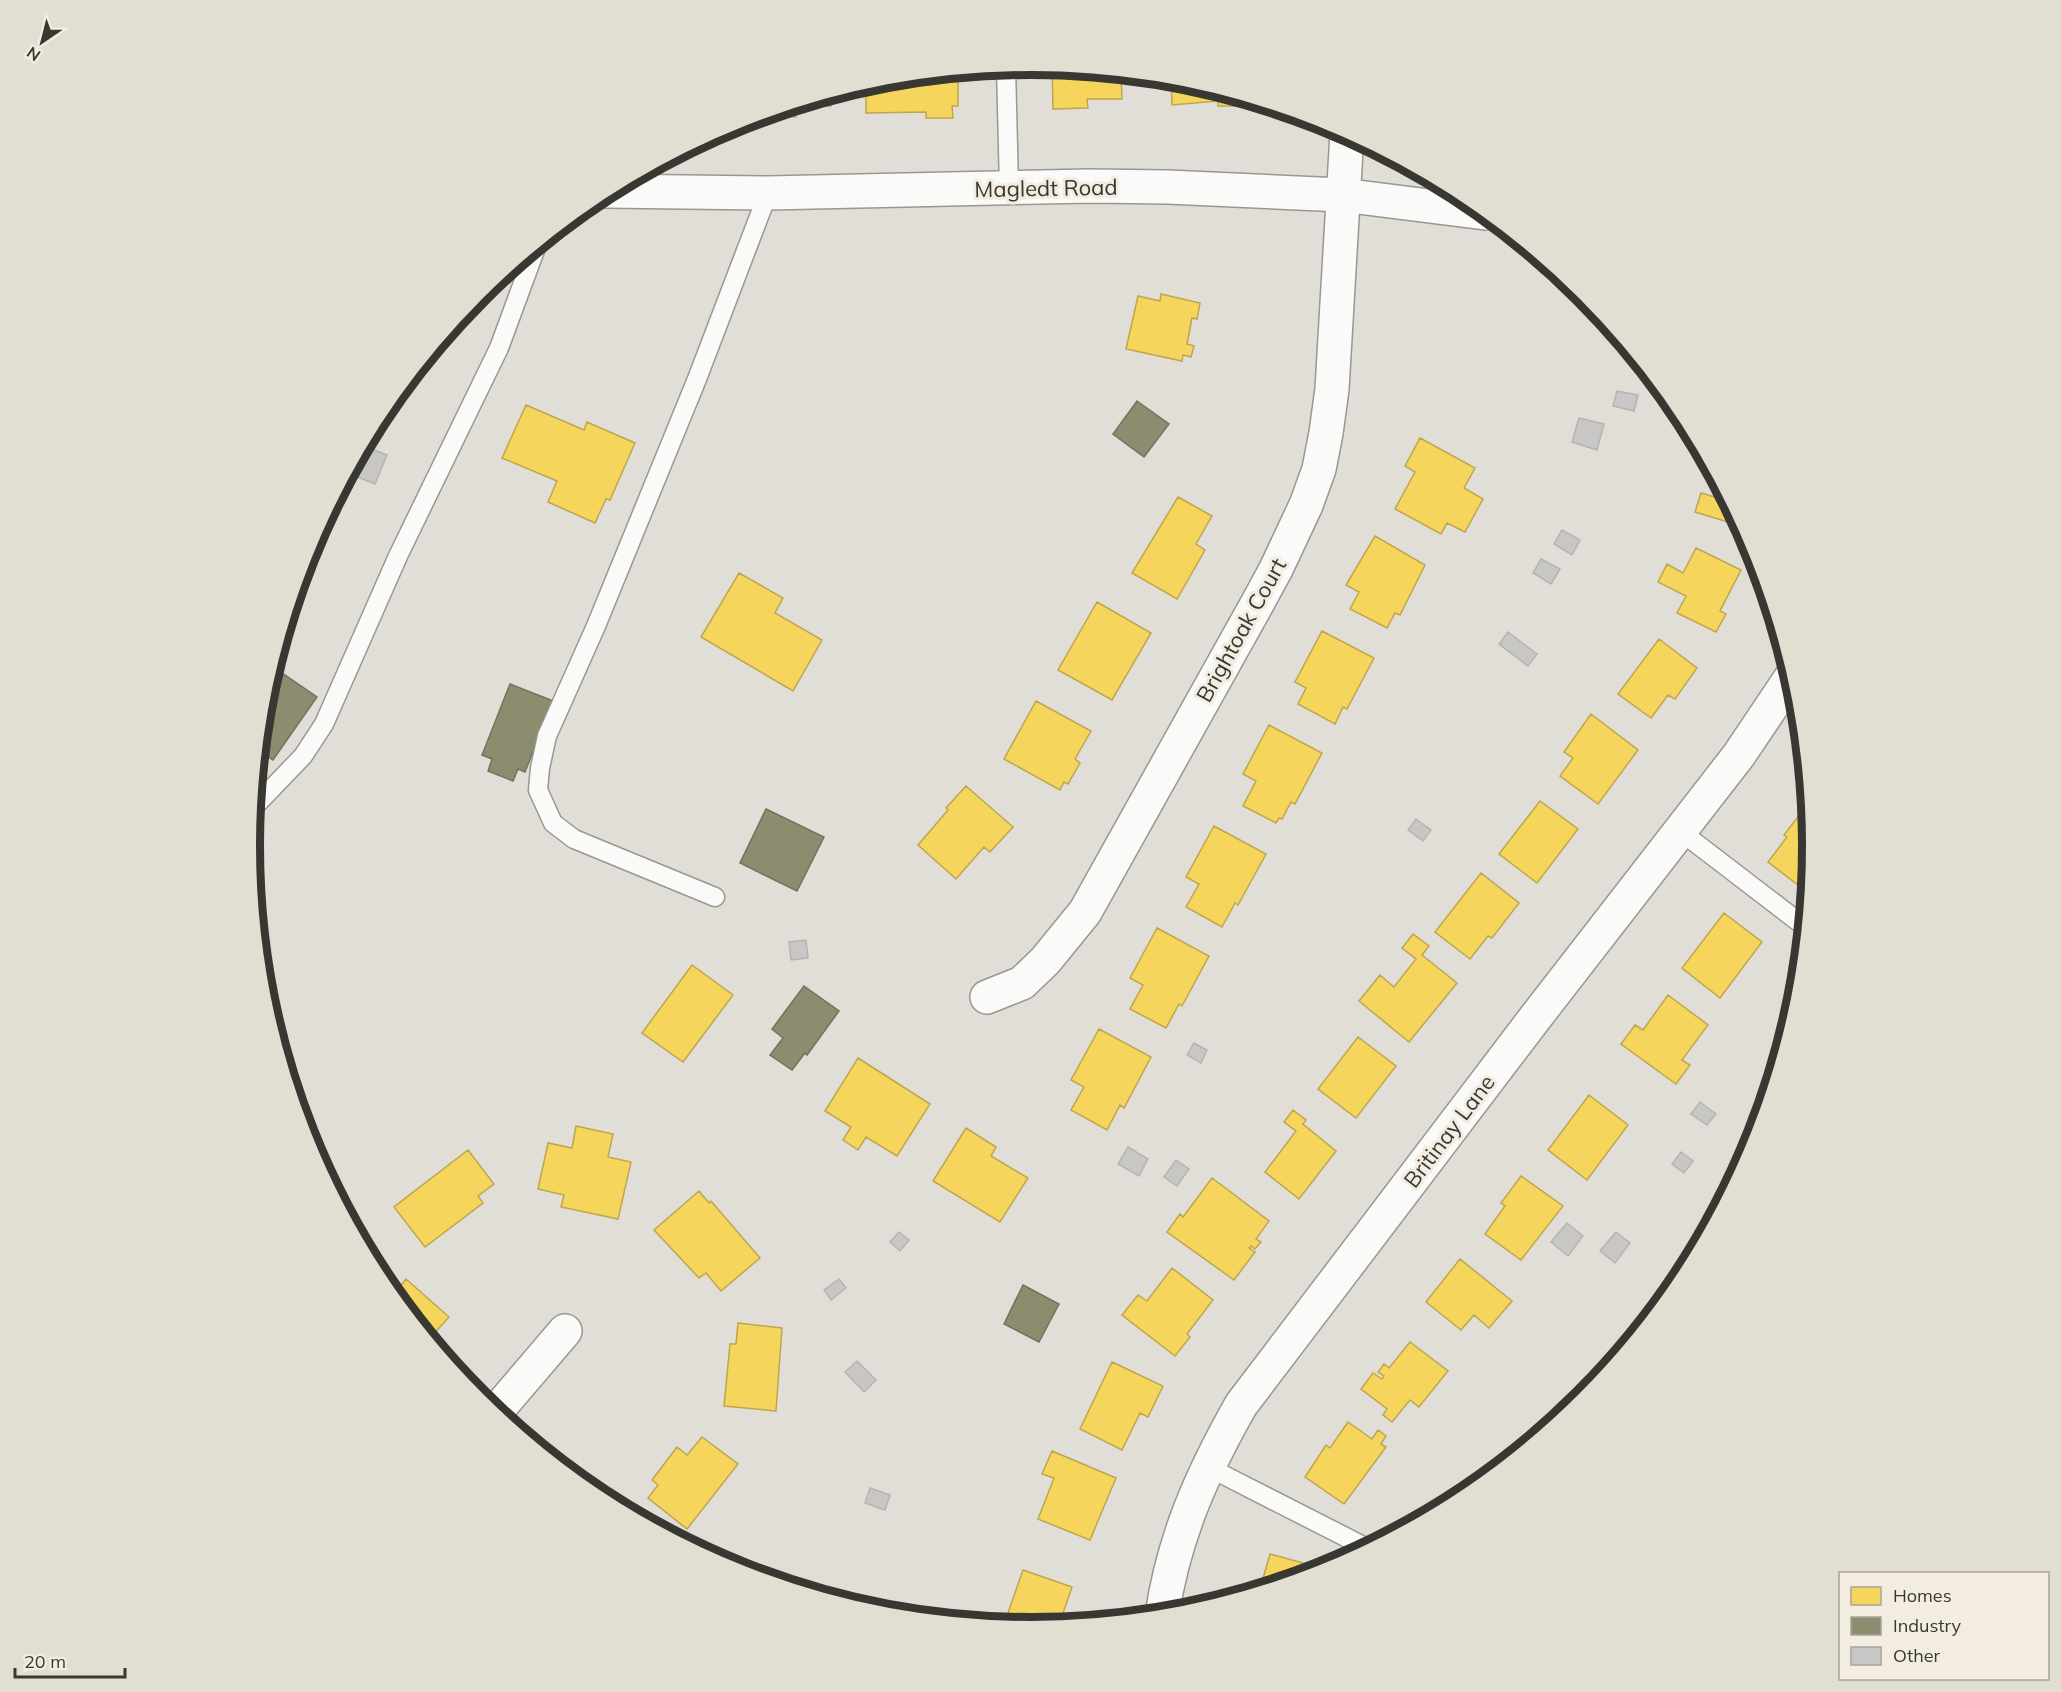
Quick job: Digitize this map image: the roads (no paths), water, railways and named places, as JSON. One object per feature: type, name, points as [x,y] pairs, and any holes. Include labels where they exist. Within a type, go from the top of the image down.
[{"type":"street","name":"Brightoak Court","points":[[987,997],[1022,983],[1045,962],[1085,912],[1257,604],[1306,505],[1319,469],[1332,388],[1346,143]]},
{"type":"street","name":"Magledt Road","points":[[624,191],[768,192],[1168,187],[1342,195],[1467,211]]},
{"type":"street","name":"Britinay Lane","points":[[1164,1605],[1184,1523],[1208,1467],[1241,1405],[1739,755],[1785,687]]},
{"type":"street","points":[[501,1406],[565,1331]]},
{"type":"lane","points":[[1006,76],[1009,188]]},
{"type":"lane","points":[[715,897],[574,839],[553,823],[538,790],[547,736],[596,626],[697,379],[768,192]]},
{"type":"lane","points":[[261,800],[303,756],[324,724],[398,556],[499,348],[532,257]]},
{"type":"lane","points":[[1680,831],[1798,921]]},
{"type":"lane","points":[[1208,1467],[1358,1543]]}]
